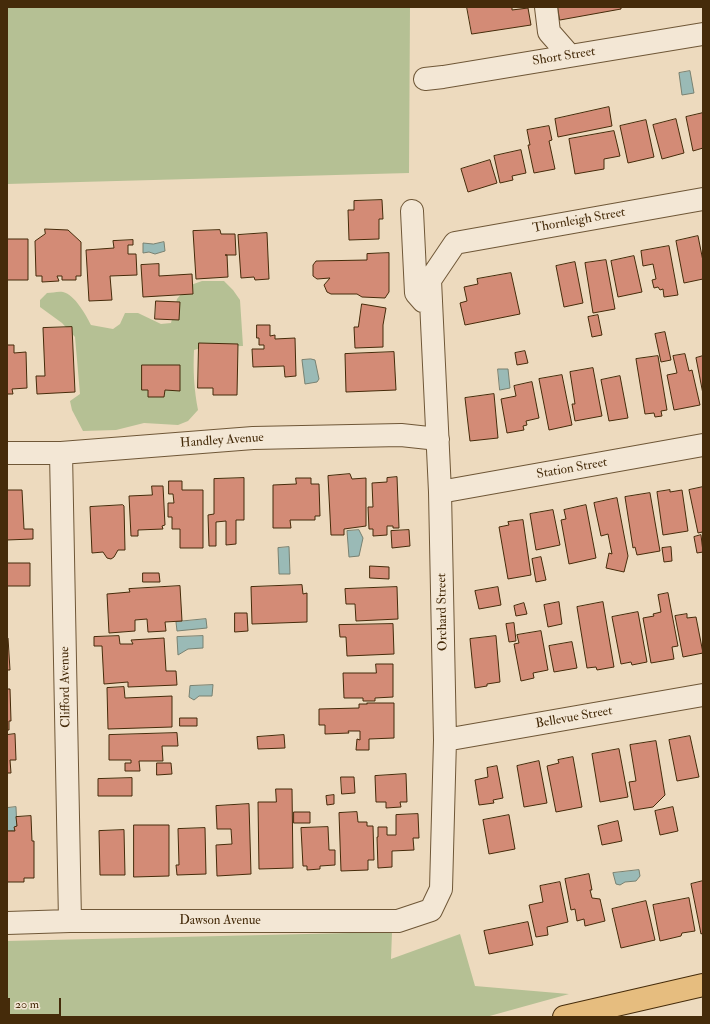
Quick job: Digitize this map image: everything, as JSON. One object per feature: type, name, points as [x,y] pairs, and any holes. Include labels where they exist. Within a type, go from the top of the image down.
[{"type":"main road","points":[[564,1017],[703,986]]},
{"type":"street","points":[[546,7],[549,32],[570,56]]},
{"type":"street","name":"Short Street","points":[[425,79],[703,34]]},
{"type":"street","name":"Thornleigh Street","points":[[455,243],[703,199]]},
{"type":"street","points":[[412,211],[416,293],[432,312]]},
{"type":"street","name":"Orchard Street","points":[[431,910],[441,889],[445,740],[440,492],[430,280],[455,243]]},
{"type":"street","name":"Handley Avenue","points":[[7,453],[62,453],[253,438],[401,436],[438,439]]},
{"type":"street","name":"Station Street","points":[[440,492],[703,445]]},
{"type":"street","name":"Clifford Avenue","points":[[62,453],[70,921]]},
{"type":"street","name":"Bellevue Street","points":[[445,740],[703,695]]},
{"type":"street","name":"Dawson Avenue","points":[[7,924],[70,921],[398,922],[431,910]]},
{"type":"green space","points":[[7,7],[410,7],[409,173],[7,184]]},
{"type":"green space","points":[[202,281],[224,281],[240,300],[243,346],[204,347],[194,350],[194,380],[198,410],[188,421],[178,425],[144,423],[116,430],[83,431],[72,410],[70,401],[80,394],[75,337],[62,323],[40,307],[40,300],[47,293],[63,292],[76,301],[91,325],[113,329],[120,324],[125,313],[138,313],[161,324],[171,323],[177,299],[188,286]]},
{"type":"green space","points":[[392,932],[391,959],[460,934],[475,986],[569,994],[486,1017],[7,1017],[7,941]]},
{"type":"water","points":[[690,71],[694,93],[682,95],[679,73]]},
{"type":"water","points":[[164,242],[165,251],[155,254],[149,252],[143,253],[143,243],[153,244]]},
{"type":"water","points":[[302,360],[315,360],[319,379],[317,382],[305,384]]},
{"type":"water","points":[[498,369],[508,369],[510,388],[500,390]]},
{"type":"water","points":[[359,530],[363,538],[359,556],[349,557],[347,531]]},
{"type":"water","points":[[289,547],[290,574],[279,574],[278,548]]},
{"type":"water","points":[[206,619],[207,628],[177,631],[176,622]]},
{"type":"water","points":[[203,636],[203,648],[188,649],[178,655],[177,637]]},
{"type":"water","points":[[213,685],[212,696],[199,696],[194,700],[189,697],[190,686]]},
{"type":"water","points":[[16,807],[17,830],[7,831],[7,808]]},
{"type":"water","points":[[639,870],[640,876],[636,881],[625,882],[620,885],[616,884],[613,873]]},
{"type":"building","points":[[467,7],[512,7],[512,10],[528,8],[531,25],[472,34]]},
{"type":"building","points":[[558,7],[621,7],[621,9],[560,20]]},
{"type":"building","points":[[609,107],[612,126],[558,137],[555,119]]},
{"type":"building","points":[[703,113],[703,148],[693,151],[686,117]]},
{"type":"building","points":[[676,119],[684,153],[662,159],[653,125]]},
{"type":"building","points":[[646,120],[654,157],[628,163],[620,126]]},
{"type":"building","points":[[549,126],[552,140],[549,141],[555,169],[534,173],[528,145],[530,145],[527,130]]},
{"type":"building","points":[[614,131],[620,156],[604,159],[604,169],[575,174],[569,139]]},
{"type":"building","points":[[521,150],[526,173],[512,176],[513,180],[500,183],[494,156]]},
{"type":"building","points":[[490,160],[497,183],[468,192],[461,169]]},
{"type":"building","points":[[382,200],[383,219],[379,219],[379,239],[349,240],[348,210],[354,210],[354,201]]},
{"type":"building","points":[[45,229],[68,230],[81,242],[81,276],[76,276],[76,280],[62,280],[62,276],[57,276],[59,281],[42,282],[42,276],[36,276],[35,241],[45,234]]},
{"type":"building","points":[[220,230],[221,234],[235,234],[236,255],[227,255],[228,277],[196,279],[193,231]]},
{"type":"building","points":[[267,233],[269,279],[255,280],[254,277],[241,278],[238,235]]},
{"type":"building","points":[[698,236],[703,261],[703,279],[684,283],[676,241]]},
{"type":"building","points":[[7,239],[28,239],[28,280],[7,280]]},
{"type":"building","points":[[133,240],[133,245],[128,245],[128,254],[136,254],[137,275],[110,276],[112,300],[89,301],[86,250],[114,248],[113,241]]},
{"type":"building","points":[[669,246],[678,295],[664,297],[663,289],[660,290],[658,287],[654,288],[652,280],[656,279],[653,264],[643,266],[641,251]]},
{"type":"building","points":[[389,253],[389,292],[385,298],[362,297],[357,294],[331,294],[327,292],[324,285],[330,278],[317,279],[313,276],[313,265],[316,261],[367,260],[367,254]]},
{"type":"building","points":[[634,256],[642,292],[618,297],[611,261]]},
{"type":"building","points":[[606,260],[615,309],[593,313],[585,263]]},
{"type":"building","points":[[575,262],[583,303],[564,307],[556,266]]},
{"type":"building","points":[[159,264],[159,276],[192,274],[193,294],[143,297],[141,265]]},
{"type":"building","points":[[511,273],[520,314],[465,325],[460,303],[467,301],[464,287],[478,284],[477,279]]},
{"type":"building","points":[[156,301],[180,302],[179,320],[155,319]]},
{"type":"building","points":[[362,304],[386,308],[383,325],[383,347],[355,348],[354,327],[358,327]]},
{"type":"building","points":[[598,315],[602,335],[592,337],[588,317]]},
{"type":"building","points":[[257,325],[270,325],[270,336],[275,335],[275,339],[295,338],[296,376],[285,377],[284,366],[253,367],[252,349],[264,349],[264,345],[259,345],[259,338],[257,338]]},
{"type":"building","points":[[72,327],[75,392],[37,394],[36,376],[45,376],[43,328]]},
{"type":"building","points":[[665,332],[671,360],[661,362],[655,334]]},
{"type":"building","points":[[199,343],[238,344],[237,395],[213,395],[213,388],[198,388]]},
{"type":"building","points":[[7,345],[14,345],[14,353],[26,352],[27,388],[12,389],[13,394],[7,394]]},
{"type":"building","points":[[525,351],[528,363],[517,365],[515,353]]},
{"type":"building","points":[[394,352],[396,390],[346,392],[345,354]]},
{"type":"building","points":[[685,354],[689,371],[692,370],[700,405],[674,410],[667,375],[677,373],[673,356]]},
{"type":"building","points":[[658,356],[667,410],[661,411],[662,416],[655,417],[654,413],[645,414],[636,359]]},
{"type":"building","points":[[703,356],[703,394],[696,358]]},
{"type":"building","points":[[142,365],[180,365],[180,391],[165,390],[164,397],[148,397],[148,390],[142,390]]},
{"type":"building","points":[[593,368],[602,416],[575,421],[572,404],[575,404],[570,372]]},
{"type":"building","points":[[562,375],[572,425],[549,430],[539,379]]},
{"type":"building","points":[[620,376],[628,418],[609,421],[601,380]]},
{"type":"building","points":[[532,382],[539,418],[526,421],[527,425],[523,426],[524,430],[507,433],[501,399],[516,396],[514,386]]},
{"type":"building","points":[[494,394],[498,438],[470,441],[465,398]]},
{"type":"building","points":[[350,474],[352,479],[366,478],[366,526],[344,529],[344,535],[331,535],[328,476]]},
{"type":"building","points":[[397,477],[399,528],[387,526],[387,535],[373,536],[373,529],[369,529],[368,507],[373,507],[372,483],[387,482],[387,478]]},
{"type":"building","points":[[244,478],[244,520],[236,520],[236,544],[226,545],[226,521],[216,522],[216,546],[209,546],[208,515],[214,514],[214,479]]},
{"type":"building","points":[[296,478],[311,478],[311,484],[319,484],[320,516],[315,516],[315,520],[290,520],[291,528],[273,528],[273,485],[296,484]]},
{"type":"building","points":[[169,481],[182,481],[182,490],[203,490],[203,548],[180,548],[180,529],[172,529],[172,517],[168,517],[168,503],[174,503],[173,494],[169,494]]},
{"type":"building","points":[[152,486],[163,486],[165,525],[162,526],[163,529],[138,530],[138,536],[131,536],[129,496],[152,495]]},
{"type":"building","points":[[703,487],[703,536],[702,532],[698,533],[689,490]]},
{"type":"building","points":[[7,490],[22,490],[24,529],[33,529],[33,539],[7,540]]},
{"type":"building","points":[[670,490],[670,492],[682,490],[688,531],[663,535],[657,492]]},
{"type":"building","points":[[650,493],[660,551],[637,555],[635,547],[633,548],[625,497]]},
{"type":"building","points":[[617,498],[628,556],[624,572],[606,568],[609,553],[612,554],[608,534],[601,536],[594,503]]},
{"type":"building","points":[[123,505],[125,550],[118,550],[111,559],[107,558],[103,552],[92,553],[90,507]]},
{"type":"building","points":[[586,505],[596,558],[569,564],[561,520],[566,519],[564,510]]},
{"type":"building","points":[[553,510],[560,545],[536,550],[530,514]]},
{"type":"building","points":[[523,520],[531,575],[508,579],[499,527],[509,525],[508,522]]},
{"type":"building","points":[[409,530],[410,546],[392,548],[391,531]]},
{"type":"building","points":[[701,535],[703,552],[697,553],[694,537]]},
{"type":"building","points":[[671,547],[672,561],[664,562],[662,548]]},
{"type":"building","points":[[541,557],[546,580],[536,582],[532,559]]},
{"type":"building","points":[[7,563],[30,563],[30,586],[7,586]]},
{"type":"building","points":[[370,566],[389,567],[389,579],[370,578]]},
{"type":"building","points":[[143,573],[159,573],[160,582],[143,582]]},
{"type":"building","points":[[302,585],[303,594],[307,593],[307,622],[252,624],[251,587]]},
{"type":"building","points":[[180,586],[182,621],[165,622],[166,631],[148,632],[147,619],[135,620],[135,631],[109,633],[107,594],[130,592],[129,589]]},
{"type":"building","points":[[397,587],[398,619],[356,621],[355,604],[346,604],[345,589]]},
{"type":"building","points":[[498,587],[501,605],[479,609],[475,591]]},
{"type":"building","points":[[668,593],[678,646],[672,647],[674,659],[651,663],[643,618],[654,616],[653,614],[661,612],[658,595]]},
{"type":"building","points":[[559,602],[562,624],[548,627],[544,605]]},
{"type":"building","points":[[603,602],[614,667],[597,670],[596,667],[587,668],[577,607]]},
{"type":"building","points":[[524,603],[527,614],[516,616],[514,606]]},
{"type":"building","points":[[638,612],[647,662],[632,665],[631,662],[621,664],[612,617]]},
{"type":"building","points":[[235,613],[247,613],[248,631],[235,632]]},
{"type":"building","points":[[687,614],[687,618],[696,617],[703,653],[683,657],[675,616]]},
{"type":"building","points":[[514,623],[516,641],[509,642],[506,624]]},
{"type":"building","points":[[393,624],[394,654],[347,656],[346,637],[340,637],[339,625]]},
{"type":"building","points":[[541,631],[548,670],[533,673],[534,678],[521,681],[514,644],[519,643],[517,635]]},
{"type":"building","points":[[119,636],[120,644],[133,644],[131,640],[164,638],[166,671],[176,671],[177,685],[128,687],[128,682],[104,684],[102,646],[94,646],[94,637]]},
{"type":"building","points":[[496,636],[500,682],[475,688],[470,639]]},
{"type":"building","points":[[8,638],[10,670],[7,670]]},
{"type":"building","points":[[572,642],[577,668],[554,672],[549,646]]},
{"type":"building","points":[[376,664],[393,664],[393,697],[375,698],[375,701],[363,701],[363,698],[344,698],[343,673],[376,673]]},
{"type":"building","points":[[124,687],[125,698],[172,696],[172,727],[108,729],[107,688]]},
{"type":"building","points":[[7,689],[10,689],[11,721],[9,721],[9,730],[7,730]]},
{"type":"building","points":[[394,703],[394,738],[369,739],[369,750],[356,750],[357,739],[360,740],[360,731],[325,734],[325,725],[319,725],[319,709],[359,708],[359,704]]},
{"type":"building","points":[[180,718],[197,718],[197,726],[180,726]]},
{"type":"building","points":[[177,733],[178,746],[162,746],[163,761],[139,761],[140,771],[125,771],[125,763],[131,763],[131,760],[109,760],[109,735]]},
{"type":"building","points":[[15,734],[16,760],[10,760],[11,773],[7,773],[7,735]]},
{"type":"building","points":[[284,735],[285,748],[258,749],[257,737]]},
{"type":"building","points":[[690,736],[699,777],[677,781],[669,740]]},
{"type":"building","points":[[656,741],[665,795],[653,807],[634,810],[629,782],[636,781],[630,745]]},
{"type":"building","points":[[619,749],[628,797],[600,802],[592,754]]},
{"type":"building","points":[[573,757],[582,807],[556,812],[547,766],[559,763],[558,760]]},
{"type":"building","points":[[539,761],[547,803],[524,807],[517,766]]},
{"type":"building","points":[[157,763],[171,763],[172,774],[157,775]]},
{"type":"building","points":[[497,766],[503,798],[493,800],[494,803],[479,805],[475,780],[488,777],[487,768]]},
{"type":"building","points":[[406,774],[407,802],[400,802],[401,807],[386,808],[386,802],[376,802],[375,776]]},
{"type":"building","points":[[341,777],[354,777],[355,793],[342,794]]},
{"type":"building","points":[[132,778],[132,796],[98,796],[98,779]]},
{"type":"building","points":[[276,789],[292,789],[293,868],[259,869],[258,802],[276,802]]},
{"type":"building","points":[[334,795],[334,804],[327,805],[326,796]]},
{"type":"building","points":[[249,804],[251,874],[217,876],[216,845],[232,844],[231,829],[217,829],[216,806]]},
{"type":"building","points":[[673,807],[678,831],[660,835],[655,811]]},
{"type":"building","points":[[294,812],[310,812],[310,823],[294,823]]},
{"type":"building","points":[[357,812],[358,822],[367,822],[367,826],[373,826],[374,860],[368,860],[368,870],[341,871],[339,813]]},
{"type":"building","points":[[418,814],[419,838],[413,838],[414,850],[392,851],[392,867],[378,868],[378,827],[387,827],[387,835],[396,835],[396,815]]},
{"type":"building","points":[[509,815],[515,849],[489,854],[483,820]]},
{"type":"building","points":[[31,816],[32,841],[34,841],[34,878],[24,878],[24,882],[7,882],[7,831],[15,831],[14,827],[17,826],[16,817]]},
{"type":"building","points":[[618,821],[622,841],[602,845],[598,826]]},
{"type":"building","points":[[134,825],[169,825],[169,876],[134,877]]},
{"type":"building","points":[[328,827],[329,850],[335,850],[335,865],[320,866],[320,869],[307,870],[307,866],[303,866],[301,828]]},
{"type":"building","points":[[205,828],[206,874],[177,875],[176,865],[179,865],[178,829]]},
{"type":"building","points":[[124,830],[125,875],[100,875],[99,831]]},
{"type":"building","points":[[589,874],[592,898],[600,899],[605,921],[585,926],[584,919],[577,921],[575,909],[571,910],[565,879]]},
{"type":"building","points":[[703,881],[703,933],[701,934],[691,884]]},
{"type":"building","points":[[560,882],[568,922],[547,927],[548,935],[536,937],[529,905],[543,902],[540,886]]},
{"type":"building","points":[[689,898],[695,931],[682,933],[681,936],[660,941],[653,905]]},
{"type":"building","points":[[646,901],[655,940],[621,948],[612,909]]},
{"type":"building","points":[[528,922],[533,945],[489,954],[484,931]]}]
